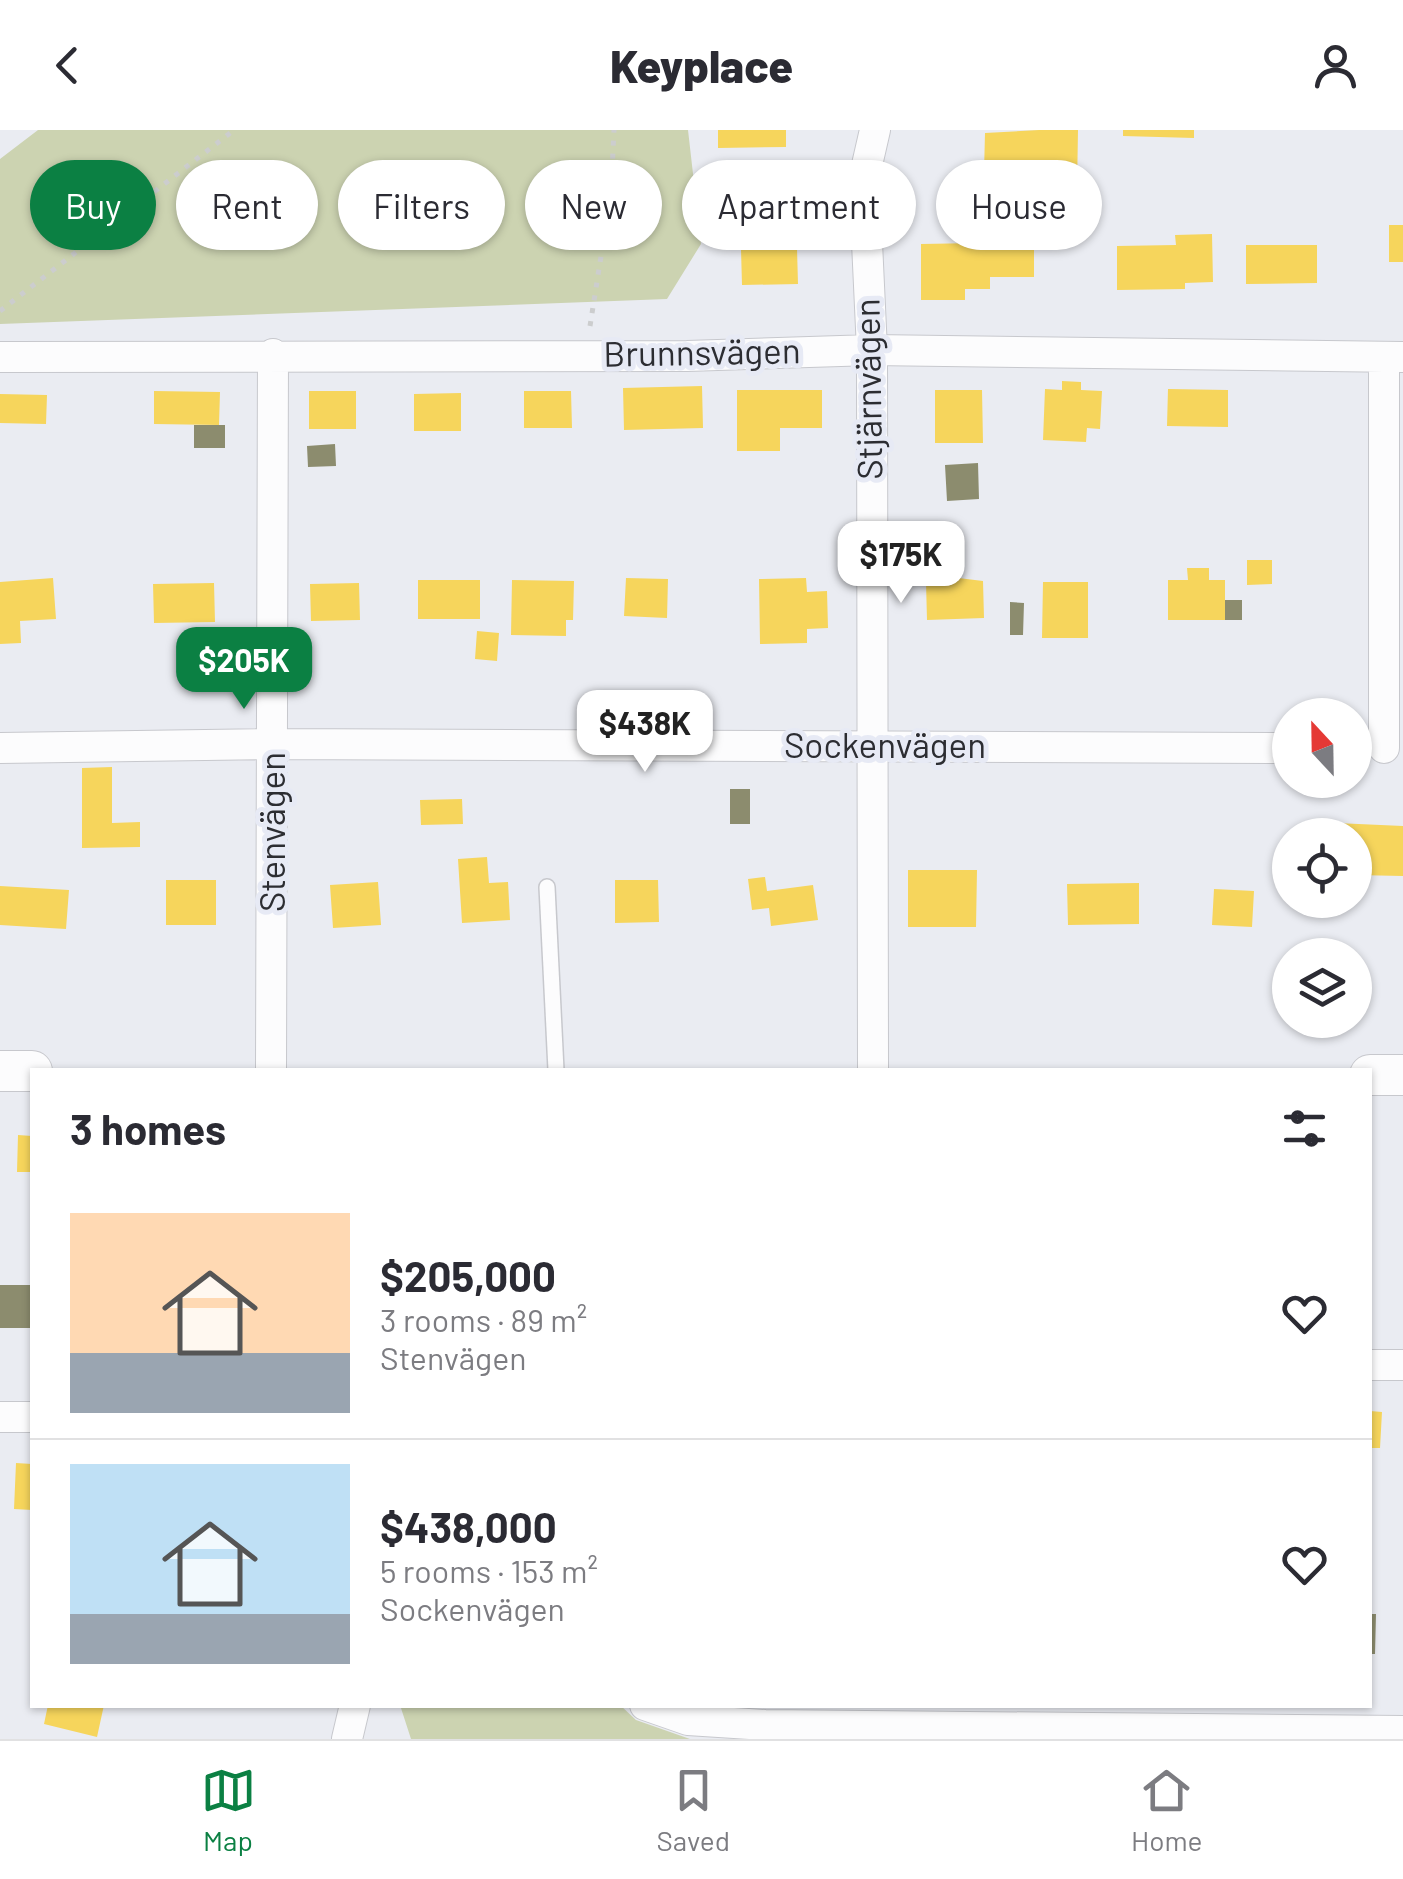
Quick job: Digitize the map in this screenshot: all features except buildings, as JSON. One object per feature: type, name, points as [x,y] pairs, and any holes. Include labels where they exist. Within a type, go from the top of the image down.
[{"type":"street","name":"Stjärnvägen","points":[[873,1068],[872,350],[864,178],[874,130]]},
{"type":"street","name":"Brunnsvägen","points":[[0,357],[687,356],[872,350],[1393,357]]},
{"type":"street","name":"Stenvägen","points":[[271,1068],[274,354]]},
{"type":"street","points":[[1381,748],[1393,357]]},
{"type":"street","name":"Sockenvägen","points":[[0,748],[274,744],[1272,748]]},
{"type":"street","points":[[0,1070],[30,1070]]},
{"type":"street","points":[[1372,1075],[1403,1076]]},
{"type":"street","points":[[1372,1365],[1403,1365]]},
{"type":"street","points":[[0,1417],[30,1417]]},
{"type":"street","points":[[347,1739],[354,1708]]},
{"type":"street","points":[[654,1708],[688,1720],[765,1725],[1403,1731]]},
{"type":"lane","points":[[547,887],[556,1068]]},
{"type":"path","points":[[0,311],[234,130]]},
{"type":"path","points":[[586,354],[611,193],[614,130]]},
{"type":"green space","points":[[38,130],[688,130],[691,160],[682,160],[682,250],[697,250],[667,299],[0,324],[0,159]]},
{"type":"green space","points":[[401,1708],[623,1708],[636,1720],[690,1739],[411,1739]]}]
